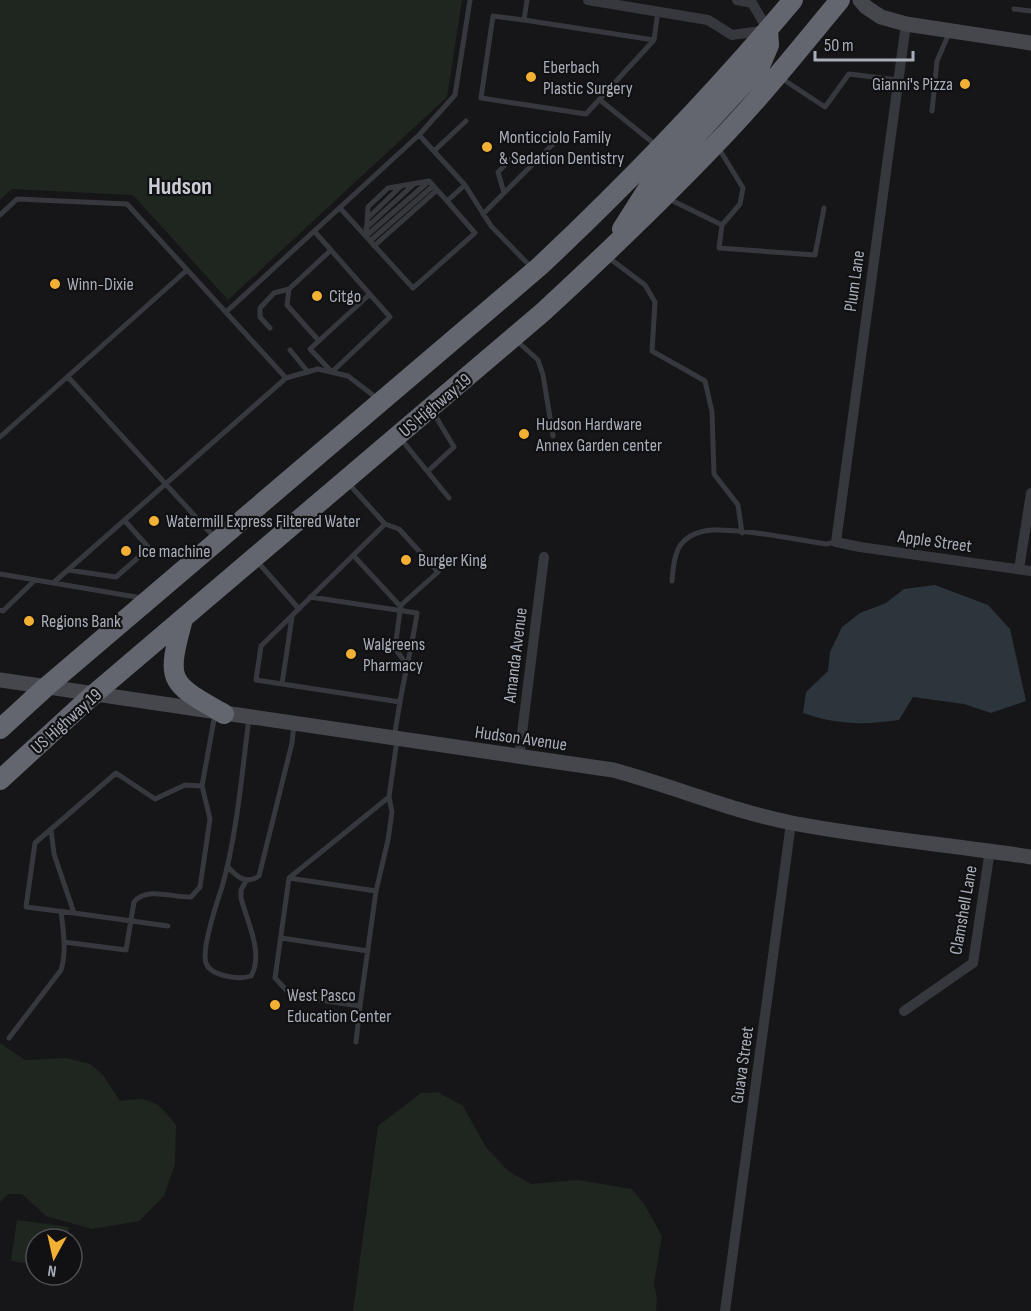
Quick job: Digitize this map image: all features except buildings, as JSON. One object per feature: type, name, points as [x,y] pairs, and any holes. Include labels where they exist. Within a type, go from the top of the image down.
[{"type":"highway","name":"US Highway 19","points":[[0,729],[46,687],[535,270],[595,214],[659,148],[729,74],[793,0]]},
{"type":"highway","name":"US Highway 19","points":[[0,780],[94,694],[513,338],[605,255],[716,144],[777,76],[840,0]]},
{"type":"highway","points":[[605,255],[648,188],[760,66],[769,45],[768,30]]},
{"type":"highway","points":[[183,619],[174,650],[172,667],[176,679],[185,691],[219,713]]},
{"type":"street","points":[[588,0],[708,20],[732,35],[768,30],[752,3],[737,0]]},
{"type":"street","points":[[860,0],[881,17],[906,24],[1031,43]]},
{"type":"street","name":"Plum Lane","points":[[836,542],[906,24]]},
{"type":"street","points":[[1019,569],[1031,493]]},
{"type":"street","name":"Apple Street","points":[[836,542],[860,548],[1031,571]]},
{"type":"street","name":"Amanda Avenue","points":[[519,757],[544,557]]},
{"type":"street","name":"Hudson Avenue","points":[[0,680],[614,770],[791,823],[1031,857]]},
{"type":"street","name":"Guava Street","points":[[725,1311],[791,823]]},
{"type":"street","name":"Clamshell Lane","points":[[904,1011],[973,963],[990,850]]},
{"type":"lane","points":[[226,312],[419,135],[454,95],[470,0]]},
{"type":"lane","points":[[524,20],[527,0]]},
{"type":"lane","points":[[1014,9],[1031,11]]},
{"type":"lane","points":[[654,40],[494,16],[481,98],[586,114],[654,40],[658,11]]},
{"type":"lane","points":[[932,111],[936,61],[950,31]]},
{"type":"lane","points":[[777,76],[825,107],[849,74],[898,80]]},
{"type":"lane","points":[[600,100],[659,148]]},
{"type":"lane","points":[[434,151],[466,121]]},
{"type":"lane","points":[[419,135],[465,184],[491,226],[535,270]]},
{"type":"lane","points":[[483,214],[559,138]]},
{"type":"lane","points":[[716,144],[742,188],[740,204],[722,225],[719,248],[814,255],[824,208]]},
{"type":"lane","points":[[504,193],[498,172],[513,157],[532,165]]},
{"type":"lane","points":[[340,208],[413,288],[475,233],[433,186],[416,183],[388,188],[368,207],[366,236]]},
{"type":"lane","points":[[366,228],[416,183]]},
{"type":"lane","points":[[447,201],[465,184]]},
{"type":"lane","points":[[366,236],[433,186]]},
{"type":"lane","points":[[372,243],[433,186]]},
{"type":"lane","points":[[665,197],[722,225]]},
{"type":"lane","points":[[0,215],[17,199],[127,204],[286,378]]},
{"type":"lane","points":[[315,232],[390,317],[332,372]]},
{"type":"lane","points":[[270,328],[261,317],[260,308],[274,293],[289,289],[331,250]]},
{"type":"lane","points":[[605,255],[645,285],[655,302],[652,351],[705,381],[712,412],[714,474],[738,505],[742,532]]},
{"type":"lane","points":[[0,437],[187,270]]},
{"type":"lane","points":[[289,289],[287,305],[319,341]]},
{"type":"lane","points":[[332,372],[310,349],[370,294]]},
{"type":"lane","points":[[513,338],[538,360],[543,375],[553,436]]},
{"type":"lane","points":[[290,350],[308,372]]},
{"type":"lane","points":[[53,583],[286,378],[318,369],[332,372],[348,376],[381,401]]},
{"type":"lane","points":[[68,377],[218,541]]},
{"type":"lane","points":[[428,471],[454,447],[431,408]]},
{"type":"lane","points":[[398,435],[449,498]]},
{"type":"lane","points":[[346,480],[385,524],[399,529],[438,572],[402,609],[396,648],[406,664]]},
{"type":"lane","points":[[68,570],[116,577],[150,548],[125,521]]},
{"type":"lane","points":[[385,524],[261,646],[256,680],[400,702]]},
{"type":"lane","points":[[672,581],[679,547],[684,540],[695,533],[711,530],[826,544],[836,542]]},
{"type":"lane","points":[[353,555],[402,609]]},
{"type":"lane","points":[[254,558],[299,609]]},
{"type":"lane","points":[[0,574],[150,599]]},
{"type":"lane","points":[[0,610],[3,610],[35,580]]},
{"type":"lane","points":[[310,597],[417,613],[400,702],[389,797],[391,821],[376,891],[356,1042]]},
{"type":"lane","points":[[282,684],[292,616]]},
{"type":"lane","points":[[64,942],[126,950],[136,898],[146,894],[191,897],[197,893],[200,887],[210,819],[202,786],[219,713]]},
{"type":"lane","points":[[246,881],[241,890],[241,898],[256,952],[256,968],[251,976],[245,978],[213,972],[207,966],[205,959],[211,924],[228,867],[249,718]]},
{"type":"lane","points":[[228,867],[246,881],[259,876],[292,743],[294,724]]},
{"type":"lane","points":[[168,926],[26,907],[35,843],[116,773],[155,800],[185,785],[202,786]]},
{"type":"lane","points":[[360,1006],[292,996],[275,978],[289,878],[389,797]]},
{"type":"lane","points":[[51,829],[54,854],[74,913]]},
{"type":"lane","points":[[289,878],[376,891]]},
{"type":"lane","points":[[9,1038],[61,970],[64,962],[64,942],[61,911]]},
{"type":"lane","points":[[281,938],[368,951]]},
{"type":"shaded area","points":[[0,0],[462,0],[447,97],[228,300],[133,195],[12,189],[0,200]]},
{"type":"shaded area","points":[[935,585],[988,605],[1010,629],[1026,701],[991,713],[964,704],[913,697],[899,720],[873,723],[839,722],[803,713],[806,692],[828,671],[830,652],[842,627],[860,613],[886,603],[904,589]]},
{"type":"shaded area","points":[[0,1043],[25,1060],[66,1058],[90,1064],[103,1075],[120,1101],[139,1099],[152,1102],[164,1111],[176,1125],[175,1164],[164,1196],[139,1221],[92,1229],[46,1216],[22,1194],[8,1194],[0,1202]]},
{"type":"shaded area","points":[[438,1092],[463,1106],[486,1147],[508,1171],[531,1184],[578,1180],[632,1189],[644,1204],[662,1236],[654,1283],[657,1299],[656,1311],[353,1311],[378,1126],[421,1093]]},
{"type":"shaded area","points":[[17,1220],[69,1227],[24,1227],[24,1263],[11,1261]]},
{"type":"place","name":"Eberbach Plastic Surgery","points":[[531,77]]},
{"type":"place","name":"Gianni's Pizza","points":[[965,84]]},
{"type":"place","name":"Monticciolo Family & Sedation Dentistry","points":[[487,147]]},
{"type":"place","name":"Winn-Dixie","points":[[55,284]]},
{"type":"place","name":"Citgo","points":[[317,296]]},
{"type":"place","name":"Hudson Hardware Annex Garden center","points":[[524,434]]},
{"type":"place","name":"Watermill Express Filtered Water","points":[[154,521]]},
{"type":"place","name":"Ice machine","points":[[126,551]]},
{"type":"place","name":"Burger King","points":[[406,560]]},
{"type":"place","name":"Regions Bank","points":[[29,621]]},
{"type":"place","name":"Walgreens Pharmacy","points":[[351,654]]},
{"type":"place","name":"West Pasco Education Center","points":[[275,1005]]},
{"type":"district","name":"Hudson","points":[[180,186]]}]
